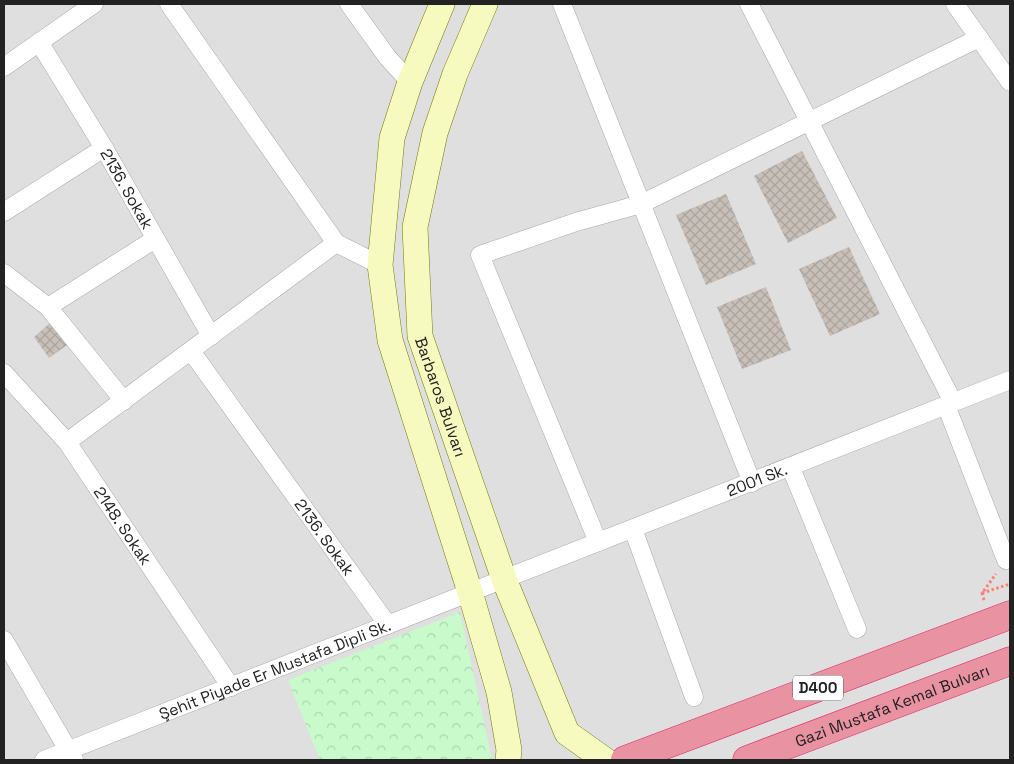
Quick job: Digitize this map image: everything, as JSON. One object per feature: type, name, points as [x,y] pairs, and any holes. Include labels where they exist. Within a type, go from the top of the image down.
[{"type":"highway","name":"D400","points":[[625,760],[1001,618]]},
{"type":"highway","name":"Gazi Mustafa Kemal Bulvarı","points":[[747,760],[1010,661]]},
{"type":"street","points":[[169,4],[336,243],[380,265]]},
{"type":"street","points":[[349,4],[388,58],[410,82]]},
{"type":"street","name":"Barbaros Bulvarı","points":[[442,4],[410,82],[392,138],[380,265],[390,340],[470,592],[499,692],[509,750],[508,760]]},
{"type":"street","name":"Barbaros Bulvarı","points":[[485,4],[455,74],[434,133],[416,227],[420,336],[504,579],[567,733],[605,760]]},
{"type":"street","points":[[562,4],[752,483]]},
{"type":"street","points":[[749,4],[811,121],[950,404],[1006,560]]},
{"type":"street","points":[[955,4],[1009,78]]},
{"type":"street","points":[[4,67],[84,6]]},
{"type":"street","points":[[598,542],[480,255],[576,222],[640,204],[979,38]]},
{"type":"street","name":"2136. Sokak","points":[[39,42],[104,148],[211,336]]},
{"type":"street","points":[[4,212],[104,148]]},
{"type":"street","points":[[48,307],[155,239]]},
{"type":"street","points":[[67,442],[336,243]]},
{"type":"street","points":[[4,273],[48,307],[124,401]]},
{"type":"street","name":"2136. Sokak","points":[[191,351],[388,625]]},
{"type":"street","name":"2148. Sokak","points":[[4,374],[67,442],[231,686]]},
{"type":"street","name":"2001 Sk.","points":[[504,579],[1010,380]]},
{"type":"street","points":[[790,468],[857,629]]},
{"type":"street","points":[[633,529],[694,697]]},
{"type":"street","name":"Şehit Piyade Er Mustafa Dipli Sk.","points":[[44,760],[71,755],[231,686],[504,579]]},
{"type":"street","points":[[4,640],[71,755]]},
{"type":"path","points":[[982,593],[1006,560]]},
{"type":"path","points":[[982,593],[1010,584]]},
{"type":"path","points":[[982,593],[1001,618]]},
{"type":"shaded area","points":[[4,4],[1010,4],[1010,760],[4,760]]},
{"type":"green space","points":[[460,612],[492,760],[320,760],[288,680]]},
{"type":"building","points":[[802,151],[837,218],[788,243],[754,176]]},
{"type":"building","points":[[726,194],[756,264],[706,285],[676,215]]},
{"type":"building","points":[[849,247],[880,314],[830,336],[799,269]]},
{"type":"building","points":[[766,287],[791,350],[742,369],[717,307]]},
{"type":"building","points":[[50,323],[67,345],[49,358],[34,337]]}]
